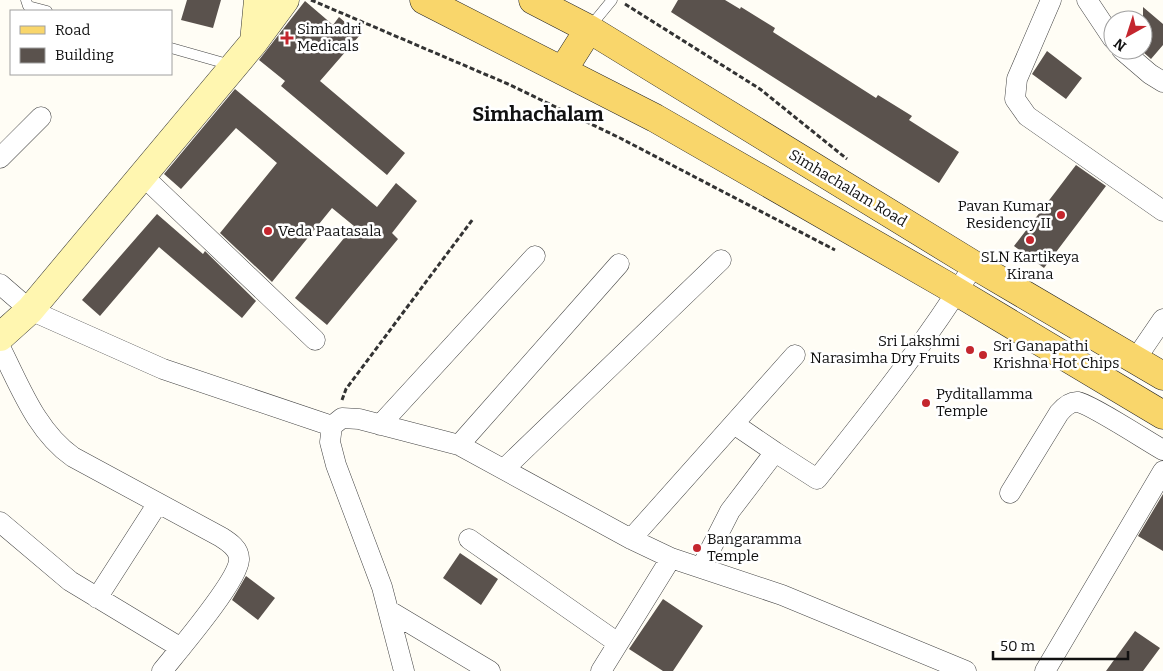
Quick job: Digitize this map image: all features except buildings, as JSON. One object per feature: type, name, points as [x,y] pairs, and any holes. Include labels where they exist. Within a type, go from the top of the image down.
[{"type":"main road","points":[[424,0],[655,118],[957,292],[1163,415]]},
{"type":"main road","name":"Simhachalam Road","points":[[534,0],[589,29],[974,264],[1163,376]]},
{"type":"main road","points":[[562,70],[589,29]]},
{"type":"street","points":[[254,42],[258,0]]},
{"type":"street","points":[[0,337],[30,310],[254,42],[285,0]]},
{"type":"street","points":[[1051,0],[1018,79],[1015,99],[1027,116],[1163,211]]},
{"type":"street","points":[[1086,0],[1103,25]]},
{"type":"street","points":[[1134,60],[1163,82]]},
{"type":"street","points":[[0,158],[41,117]]},
{"type":"street","points":[[142,176],[315,340]]},
{"type":"street","points":[[380,425],[534,256]]},
{"type":"street","points":[[504,469],[721,260]]},
{"type":"street","points":[[459,445],[619,264]]},
{"type":"street","points":[[734,424],[817,479],[908,364],[974,264]]},
{"type":"street","points":[[0,284],[30,310],[187,378],[332,426]]},
{"type":"street","points":[[1135,360],[1163,319]]},
{"type":"street","points":[[0,348],[44,431],[57,446],[73,457],[221,537],[234,546],[240,558],[238,570],[162,671]]},
{"type":"street","points":[[631,539],[795,354]]},
{"type":"street","points":[[1010,493],[1059,413],[1068,404],[1078,402],[1163,450]]},
{"type":"street","points":[[404,671],[382,587],[336,465],[330,442],[332,426],[342,418],[359,419],[459,445],[631,539],[670,558],[782,595],[966,671]]},
{"type":"street","points":[[701,568],[730,511],[775,452]]},
{"type":"street","points":[[1045,671],[1163,471]]},
{"type":"street","points":[[97,598],[158,503]]},
{"type":"street","points":[[0,522],[70,580],[181,648]]},
{"type":"street","points":[[469,539],[618,643]]},
{"type":"street","points":[[601,671],[670,558]]},
{"type":"street","points":[[388,610],[490,671]]},
{"type":"lane","points":[[26,0],[28,6],[43,10]]},
{"type":"lane","points":[[589,29],[612,0]]},
{"type":"lane","points":[[172,48],[234,66]]},
{"type":"path","points":[[311,0],[508,84],[620,138],[842,253]]},
{"type":"path","points":[[618,0],[760,89],[849,160]]},
{"type":"path","points":[[332,426],[346,389],[473,220]]},
{"type":"place","name":"Simhadri Medicals","points":[[287,38]]},
{"type":"place","name":"Pavan Kumar Residency II","points":[[1061,215]]},
{"type":"place","name":"Veda Paatasala","points":[[268,231]]},
{"type":"place","name":"SLN Kartikeya Kirana","points":[[1030,240]]},
{"type":"place","name":"Sri Lakshmi Narasimha Dry Fruits","points":[[970,350]]},
{"type":"place","name":"Sri Ganapathi Krishna Hot Chips","points":[[983,355]]},
{"type":"place","name":"Pyditallamma Temple","points":[[926,403]]},
{"type":"place","name":"Bangaramma Temple","points":[[697,548]]},
{"type":"district","name":"Simhachalam","points":[[538,114]]}]
